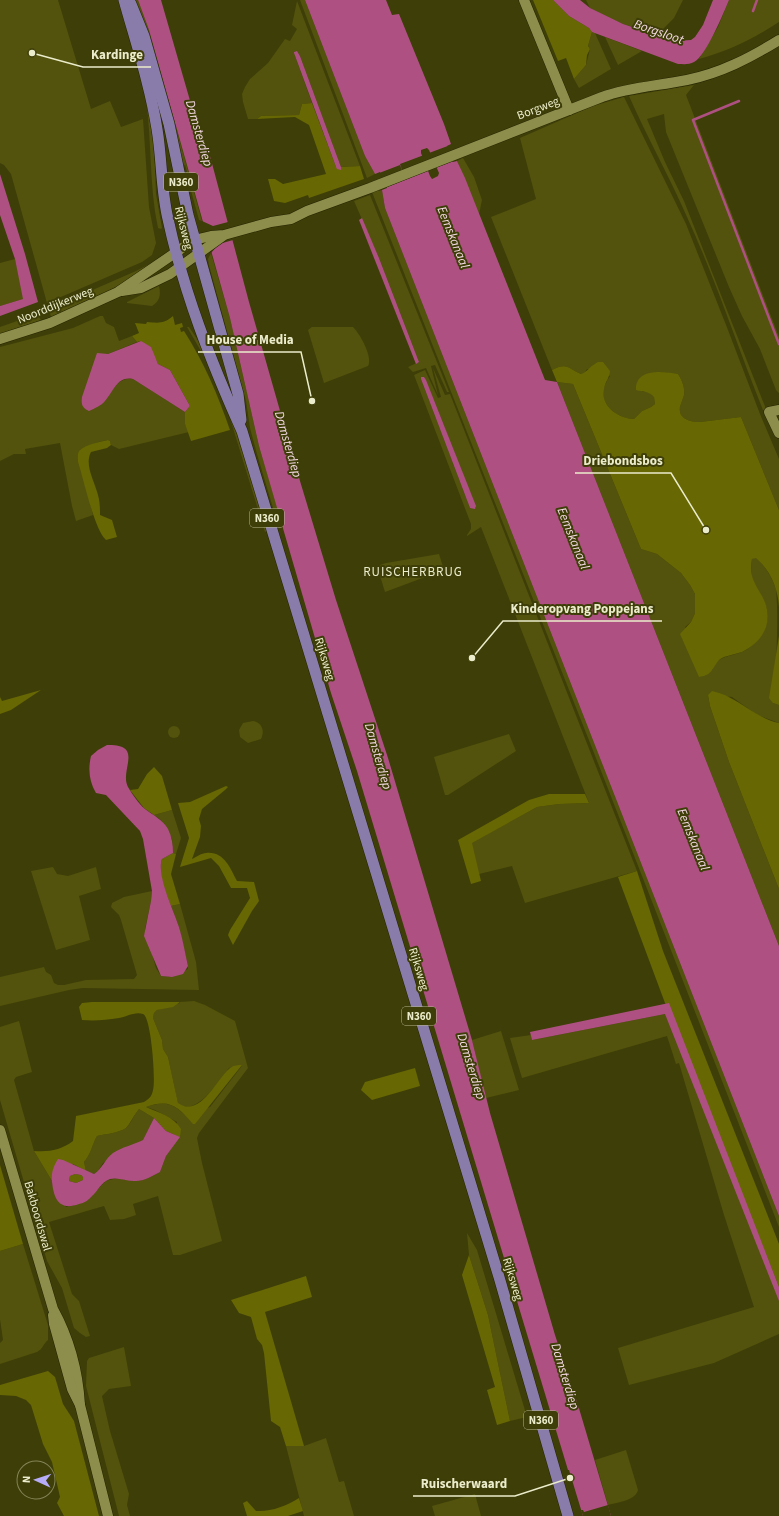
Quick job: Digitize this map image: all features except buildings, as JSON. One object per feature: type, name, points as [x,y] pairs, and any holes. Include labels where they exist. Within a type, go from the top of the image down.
[{"type":"main road","name":"Rijksweg","points":[[124,0],[150,92],[157,130],[164,200],[180,266],[198,327],[242,431],[499,1277],[568,1516]]},
{"type":"main road","name":"Rijksweg","points":[[129,0],[144,36],[169,124],[194,240],[238,394],[242,431]]},
{"type":"main road","points":[[524,0],[569,110]]},
{"type":"main road","name":"Borgweg","points":[[194,240],[208,241],[227,234],[271,222],[288,220],[307,211],[593,100],[621,91],[676,82],[711,74],[741,62],[779,40]]},
{"type":"main road","points":[[137,78],[150,92]]},
{"type":"main road","name":"Noorddijkerweg","points":[[0,339],[50,323],[118,292],[194,240]]},
{"type":"main road","points":[[180,266],[198,253],[208,241]]},
{"type":"main road","name":"Noorddijkerweg","points":[[118,292],[140,288],[170,274],[180,266]]},
{"type":"main road","points":[[774,411],[779,433]]},
{"type":"main road","name":"Bakboordswal","points":[[0,1130],[53,1309],[54,1324],[72,1389],[80,1405],[108,1516]]},
{"type":"shaded area","points":[[0,0],[58,0],[91,109],[110,101],[121,127],[143,119],[149,207],[156,243],[152,255],[142,262],[47,303],[11,174],[4,165],[0,163]]},
{"type":"shaded area","points":[[132,0],[138,0],[149,30],[202,221],[199,220],[185,173],[187,172],[185,165],[181,167]]},
{"type":"shaded area","points":[[300,0],[305,0],[365,156],[375,174],[367,178]]},
{"type":"shaded area","points":[[533,0],[553,0],[569,16],[589,28],[592,32],[588,46],[590,49],[587,55],[586,65],[574,79],[566,58],[558,61]]},
{"type":"shaded area","points":[[586,0],[683,0],[674,18],[657,35],[609,18],[590,8]]},
{"type":"shaded area","points":[[729,0],[779,0],[779,22],[740,44],[699,59],[718,27]]},
{"type":"shaded area","points":[[297,1],[360,166],[341,167],[297,51],[294,53],[312,103],[302,104],[299,115],[261,116],[257,119],[248,119],[242,94],[250,79],[268,63],[285,39],[290,41],[297,29],[292,25]]},
{"type":"shaded area","points":[[592,32],[595,33],[611,69],[579,88],[574,79],[586,65],[590,49],[588,46]]},
{"type":"shaded area","points":[[605,37],[642,51],[618,65]]},
{"type":"shaded area","points":[[694,85],[686,95],[779,337],[779,393],[776,390],[760,349],[742,316],[729,287],[666,132],[664,114],[647,119],[665,162],[684,201],[766,409],[763,410],[698,241],[629,96]]},
{"type":"shaded area","points":[[624,97],[686,224],[779,459],[779,510],[741,417],[700,422],[683,417],[680,407],[684,395],[684,389],[678,374],[659,372],[642,392],[649,392],[652,394],[654,396],[655,404],[642,411],[634,419],[617,414],[608,407],[605,402],[603,391],[610,376],[587,369],[584,374],[581,374],[565,366],[552,370],[491,217],[536,199],[520,138],[593,106]]},
{"type":"shaded area","points":[[148,98],[154,145],[156,194],[161,229],[158,228],[153,196],[146,100]]},
{"type":"shaded area","points":[[312,103],[336,167],[341,168],[360,166],[364,179],[309,198],[308,195],[285,203],[274,201],[268,179],[275,179],[283,184],[326,174],[309,125],[295,117],[257,119],[261,116],[299,115],[302,104]]},
{"type":"shaded area","points":[[463,158],[474,177],[482,200],[479,214],[457,161]]},
{"type":"shaded area","points":[[378,189],[379,191],[382,190],[385,208],[779,1216],[779,1227],[594,753],[372,192]]},
{"type":"shaded area","points":[[370,195],[449,392],[447,392],[435,365],[431,366],[438,395],[426,368],[413,372],[408,367],[419,362],[379,258],[354,201]]},
{"type":"shaded area","points":[[211,253],[230,318],[259,446],[283,527],[279,528],[250,428],[246,401],[209,265],[208,259]]},
{"type":"shaded area","points":[[15,259],[24,299],[0,306],[0,263]]},
{"type":"shaded area","points":[[157,260],[111,290],[51,317],[49,309],[136,271]]},
{"type":"shaded area","points":[[159,286],[159,298],[152,306],[127,303],[127,302]]},
{"type":"shaded area","points":[[37,314],[41,320],[0,334],[0,327]]},
{"type":"shaded area","points":[[103,316],[106,323],[114,327],[119,341],[132,336],[137,342],[108,354],[105,401],[119,382],[133,379],[185,412],[185,424],[189,432],[119,449],[111,445],[110,441],[108,440],[80,450],[93,515],[76,521],[60,443],[25,449],[26,454],[14,454],[0,461],[0,347],[73,328]]},
{"type":"shaded area","points":[[173,316],[175,325],[182,323],[183,327],[180,328],[181,332],[184,331],[204,367],[221,404],[230,430],[191,441],[185,424],[185,412],[190,406],[170,370],[158,364],[141,341],[137,342],[132,336],[139,333],[135,323],[146,324],[147,322],[161,322]]},
{"type":"shaded area","points":[[187,327],[189,327],[201,345],[235,427],[267,531],[265,532],[229,415],[209,365]]},
{"type":"shaded area","points":[[312,327],[353,327],[362,340],[369,357],[368,366],[324,383],[308,330]]},
{"type":"shaded area","points":[[598,362],[603,362],[610,371],[604,389],[605,401],[612,410],[622,417],[634,419],[642,411],[655,404],[654,397],[652,395],[636,390],[637,383],[645,374],[665,372],[678,374],[683,384],[684,396],[680,411],[686,419],[700,422],[741,417],[779,510],[779,607],[775,586],[769,574],[756,558],[752,559],[751,570],[753,579],[766,605],[768,613],[766,628],[757,642],[742,652],[722,658],[718,661],[711,672],[705,676],[699,677],[680,634],[691,622],[695,613],[695,594],[681,573],[657,554],[641,549],[573,384],[557,382],[552,370],[565,366],[581,374]]},
{"type":"shaded area","points":[[433,368],[445,395],[450,394],[637,871],[525,903],[512,866],[479,874],[471,843],[537,807],[559,804],[589,803],[481,527],[467,536],[471,529],[471,524],[414,375],[425,370],[438,398],[441,397]],"holes":[[[424,377],[476,508],[470,508],[421,379]]]},
{"type":"shaded area","points":[[557,382],[573,384],[641,549],[657,554],[681,573],[695,594],[695,613],[691,622],[685,627],[712,670],[719,660],[745,651],[750,647],[764,629],[766,624],[768,615],[767,609],[752,577],[752,559],[756,557],[759,560],[768,572],[776,589],[777,630],[773,703],[779,705],[779,723],[757,715],[732,697],[708,695],[710,706],[729,762],[779,889],[779,946]]},
{"type":"shaded area","points":[[108,440],[110,441],[111,445],[107,448],[91,452],[89,457],[89,468],[99,498],[100,515],[112,520],[117,537],[106,540],[97,526],[93,515],[78,462],[78,454],[80,450],[86,446]]},
{"type":"shaded area","points":[[439,554],[444,570],[385,592],[377,566],[386,563]]},
{"type":"shaded area","points":[[779,636],[779,705],[773,703],[769,698]]},
{"type":"shaded area","points":[[41,690],[11,710],[0,714],[0,697],[2,701]]},
{"type":"shaded area","points":[[712,691],[729,697],[761,716],[779,723],[779,889],[729,762],[710,706],[708,695]]},
{"type":"shaded area","points":[[253,721],[261,725],[263,733],[261,739],[248,743],[240,737],[239,730],[243,723]]},
{"type":"shaded area","points":[[172,726],[176,726],[180,732],[176,738],[172,738],[168,734],[168,730]]},
{"type":"shaded area","points":[[509,734],[516,751],[448,795],[445,795],[434,757]]},
{"type":"shaded area","points":[[154,767],[162,776],[172,810],[154,815],[144,808],[130,790],[138,789],[147,774]]},
{"type":"shaded area","points":[[226,786],[228,787],[202,809],[199,819],[201,826],[200,837],[192,859],[204,853],[212,853],[226,861],[237,881],[254,882],[259,901],[233,945],[228,935],[250,898],[247,888],[231,888],[219,866],[211,858],[180,867],[189,838],[178,803],[190,802]]},
{"type":"shaded area","points":[[549,794],[585,794],[589,803],[559,804],[537,807],[472,843],[481,881],[471,884],[458,840],[529,800]]},
{"type":"shaded area","points":[[172,810],[181,838],[176,854],[173,853],[172,839],[161,820],[154,815]]},
{"type":"shaded area","points":[[173,853],[176,854],[171,874],[180,904],[171,906],[161,876],[161,864],[162,859]]},
{"type":"shaded area","points":[[53,867],[57,874],[68,876],[96,867],[101,889],[79,896],[90,940],[56,950],[31,871]]},
{"type":"shaded area","points":[[637,871],[663,951],[779,1244],[779,1287],[668,1007],[665,1003],[618,877]]},
{"type":"shaded area","points":[[152,891],[145,929],[156,968],[161,976],[172,977],[188,969],[179,927],[171,906],[180,904],[196,962],[199,990],[83,988],[0,1006],[0,977],[44,967],[46,972],[51,975],[54,983],[58,985],[86,980],[134,979],[137,975],[121,920],[119,915],[111,907],[112,903],[124,897]]},
{"type":"shaded area","points":[[194,1001],[205,1005],[235,1021],[248,1068],[199,1133],[197,1138],[222,1241],[180,1255],[173,1255],[158,1196],[133,1204],[136,1215],[124,1219],[110,1220],[104,1206],[49,1222],[72,1294],[79,1301],[90,1336],[86,1337],[74,1328],[62,1288],[47,1261],[0,1100],[0,1027],[19,1021],[32,1072],[16,1077],[14,1080],[34,1151],[52,1181],[53,1188],[66,1207],[85,1200],[108,1180],[119,1179],[141,1181],[160,1172],[166,1156],[171,1148],[177,1122],[155,1110],[146,1107],[162,1103],[167,1104],[175,1107],[185,1115],[210,1107],[241,1067],[242,1065],[229,1068],[214,1088],[193,1106],[185,1107],[178,1104],[168,1057],[163,1049],[162,1040],[153,1018],[154,1013],[157,1010],[180,1002]]},
{"type":"shaded area","points":[[180,1002],[173,1007],[157,1010],[154,1013],[153,1018],[162,1040],[163,1049],[168,1057],[178,1103],[186,1106],[194,1106],[208,1095],[230,1068],[242,1065],[195,1124],[193,1124],[183,1113],[173,1106],[161,1103],[146,1107],[166,1115],[174,1121],[181,1129],[180,1137],[166,1131],[154,1118],[139,1109],[123,1130],[97,1136],[84,1162],[86,1171],[73,1164],[52,1177],[52,1181],[34,1151],[55,1150],[73,1141],[76,1116],[144,1102],[153,1092],[154,1075],[152,1049],[146,1017],[143,1014],[137,1013],[110,1019],[82,1020],[79,1007],[82,1003]]},
{"type":"shaded area","points":[[670,1013],[779,1287],[779,1334],[714,1363],[629,1385],[618,1348],[754,1307],[724,1215],[679,1063],[676,1064],[667,1036],[522,1078],[510,1038],[531,1035],[532,1040]]},
{"type":"shaded area","points":[[501,1031],[519,1090],[486,1098],[472,1040]]},
{"type":"shaded area","points":[[415,1068],[420,1086],[372,1100],[361,1090],[365,1082]]},
{"type":"shaded area","points":[[139,1109],[154,1118],[143,1140],[103,1163],[94,1174],[86,1171],[84,1162],[97,1136],[123,1130],[129,1125]]},
{"type":"shaded area","points":[[0,1165],[23,1244],[0,1251]]},
{"type":"shaded area","points":[[75,1174],[81,1175],[83,1180],[76,1183],[69,1181],[70,1176]]},
{"type":"shaded area","points":[[467,1233],[477,1250],[527,1417],[510,1421],[488,1315],[469,1255]]},
{"type":"shaded area","points":[[23,1244],[48,1325],[48,1340],[37,1352],[0,1364],[0,1343],[3,1340],[0,1319],[0,1251]]},
{"type":"shaded area","points":[[469,1255],[488,1315],[510,1421],[497,1425],[487,1390],[495,1387],[462,1275]]},
{"type":"shaded area","points":[[306,1276],[312,1297],[265,1312],[304,1446],[286,1446],[280,1427],[271,1421],[262,1345],[257,1339],[251,1317],[239,1313],[231,1300]]},
{"type":"shaded area","points":[[124,1347],[131,1386],[109,1389],[102,1396],[110,1431],[129,1494],[127,1505],[130,1516],[119,1516],[86,1386],[87,1361],[89,1358]]},
{"type":"shaded area","points":[[48,1371],[55,1377],[63,1404],[74,1421],[99,1516],[64,1516],[57,1503],[60,1497],[56,1480],[56,1460],[51,1460],[43,1444],[31,1405],[26,1400],[16,1396],[0,1395],[0,1385]]},
{"type":"shaded area","points":[[326,1438],[339,1482],[344,1481],[354,1516],[304,1516],[286,1446],[304,1446]]},
{"type":"shaded area","points":[[626,1450],[638,1490],[630,1499],[608,1505],[595,1460]]},
{"type":"shaded area","points":[[475,1494],[481,1516],[435,1516],[432,1506]]},
{"type":"shaded area","points":[[299,1498],[303,1511],[288,1516],[247,1516],[243,1503],[247,1501],[256,1511],[267,1511],[289,1504]]},
{"type":"water","name":"Damsterdiep","points":[[138,0],[161,0],[206,156],[210,156],[249,302],[300,481],[336,600],[388,758],[472,1040],[490,1113],[555,1335],[578,1405],[611,1516],[583,1516],[568,1470],[357,771],[331,693],[259,446],[230,318],[149,30]]},
{"type":"water","name":"Eemskanaal","points":[[305,0],[386,0],[392,15],[399,14],[444,124],[451,144],[447,146],[453,162],[457,161],[465,178],[545,380],[557,382],[779,946],[779,1216],[385,208],[382,190],[387,188],[380,172],[375,174],[365,156]],"holes":[[[427,148],[439,173],[438,176],[432,179],[421,153],[421,150]]]},
{"type":"water","points":[[553,0],[580,0],[590,8],[623,24],[674,41],[691,40],[695,37],[703,25],[713,0],[729,0],[714,34],[704,52],[699,58],[690,64],[678,64],[592,32],[589,28],[569,16]]},
{"type":"water","points":[[297,51],[341,170],[337,169],[336,167],[294,53]]},
{"type":"water","points":[[0,174],[38,302],[0,316],[0,306],[23,299],[15,259],[0,215]]},
{"type":"water","points":[[362,218],[419,362],[416,364],[359,220]]},
{"type":"water","points":[[141,341],[151,347],[158,364],[170,370],[190,406],[185,412],[133,379],[128,379],[119,382],[105,401],[98,407],[89,411],[85,409],[82,404],[82,397],[97,353],[108,354]]},
{"type":"water","points":[[421,377],[424,377],[426,380],[476,506],[475,509],[470,508]]},
{"type":"water","points":[[107,745],[118,746],[125,749],[128,753],[126,780],[128,787],[143,807],[163,823],[168,829],[170,835],[173,853],[162,859],[161,874],[184,946],[188,966],[183,974],[172,977],[161,976],[144,936],[152,891],[143,839],[140,831],[106,795],[96,793],[92,784],[89,770],[91,756]]},
{"type":"water","points":[[669,1003],[779,1287],[779,1301],[665,1014],[532,1040],[530,1032]]},
{"type":"water","points":[[154,1118],[166,1131],[180,1137],[166,1156],[160,1172],[151,1177],[137,1181],[116,1178],[107,1180],[88,1200],[72,1206],[63,1205],[56,1199],[52,1176],[58,1159],[94,1174],[113,1153],[143,1140]],"holes":[[[75,1174],[81,1175],[83,1180],[76,1183],[69,1181],[70,1176]]]},
{"type":"pier","points":[[453,144],[449,147],[454,160],[459,159],[435,168],[429,153]]},
{"type":"pier","points":[[424,155],[430,170],[380,190],[384,187],[379,174],[374,175],[400,165],[405,179],[400,164]]},
{"type":"pier","points":[[202,221],[213,226],[228,222],[233,240],[219,244],[211,253]]},
{"type":"pier","points":[[608,1505],[611,1516],[583,1516],[581,1510],[584,1512]]},
{"type":"waterway","points":[[753,11],[757,0]]},
{"type":"waterway","points":[[739,101],[693,120],[779,344]]},
{"type":"place","name":"Kardinge","points":[[32,53]]},
{"type":"place","name":"House of Media","points":[[312,401]]},
{"type":"place","name":"Driebondsbos","points":[[706,530]]},
{"type":"place","name":"Kinderopvang Poppejans","points":[[472,658]]},
{"type":"place","name":"Ruischerwaard","points":[[570,1478]]},
{"type":"district","name":"RUISCHERBRUG","points":[[413,571]]},
{"type":"water label","name":"Borgsloot","points":[[659,31]]}]
